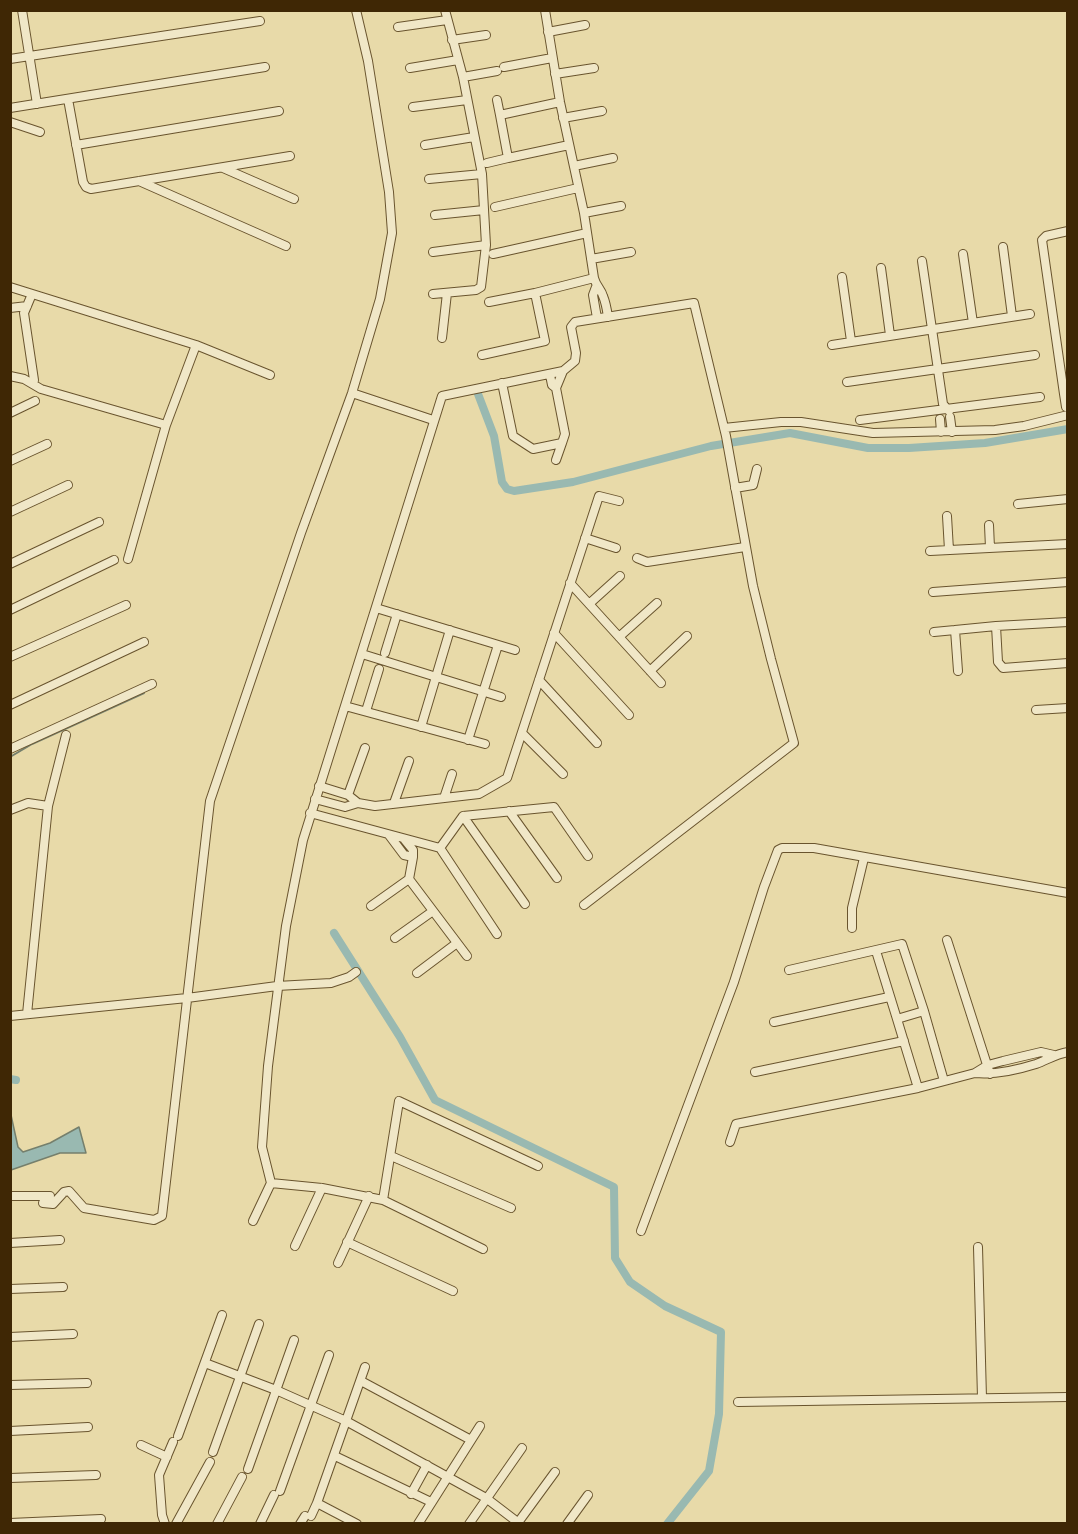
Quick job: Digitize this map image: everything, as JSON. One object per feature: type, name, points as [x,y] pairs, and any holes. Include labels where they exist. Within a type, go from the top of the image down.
[{"type":"street","points":[[10,12],[19,10],[37,104]]},
{"type":"street","points":[[44,1203],[53,1204],[64,1192],[69,1191],[84,1208],[154,1220],[162,1216],[210,801],[300,533],[352,393],[380,299],[392,233],[389,192],[370,72],[356,10]]},
{"type":"street","points":[[433,294],[481,287],[486,245],[482,174],[463,77],[445,10]]},
{"type":"street","points":[[545,10],[563,118],[584,213],[596,287],[593,295],[597,318]]},
{"type":"street","points":[[398,27],[447,20]]},
{"type":"street","points":[[10,59],[260,21]]},
{"type":"street","points":[[548,32],[585,25]]},
{"type":"street","points":[[452,39],[486,36]]},
{"type":"street","points":[[463,77],[552,58]]},
{"type":"street","points":[[410,68],[458,60]]},
{"type":"street","points":[[10,108],[265,67]]},
{"type":"street","points":[[555,74],[594,68]]},
{"type":"street","points":[[68,99],[86,187],[91,189],[290,156]]},
{"type":"street","points":[[414,107],[467,99]]},
{"type":"street","points":[[497,100],[508,158]]},
{"type":"street","points":[[500,115],[560,102]]},
{"type":"street","points":[[76,145],[279,111]]},
{"type":"street","points":[[563,118],[602,111]]},
{"type":"street","points":[[10,122],[40,132]]},
{"type":"street","points":[[425,145],[474,137]]},
{"type":"street","points":[[487,163],[569,145]]},
{"type":"street","points":[[574,166],[613,158]]},
{"type":"street","points":[[222,167],[294,200]]},
{"type":"street","points":[[429,179],[482,174]]},
{"type":"street","points":[[138,181],[286,246]]},
{"type":"street","points":[[495,207],[578,188]]},
{"type":"street","points":[[584,213],[621,206]]},
{"type":"street","points":[[435,215],[484,210]]},
{"type":"street","points":[[1066,406],[1042,240],[1046,236],[1068,231]]},
{"type":"street","points":[[493,254],[587,233]]},
{"type":"street","points":[[433,252],[486,245]]},
{"type":"street","points":[[1003,247],[1012,316]]},
{"type":"street","points":[[591,259],[631,252]]},
{"type":"street","points":[[963,254],[974,323]]},
{"type":"street","points":[[922,261],[944,412],[952,432]]},
{"type":"street","points":[[882,268],[890,335]]},
{"type":"street","points":[[842,277],[851,341]]},
{"type":"street","points":[[489,302],[594,278]]},
{"type":"street","points":[[10,287],[196,345],[270,375]]},
{"type":"street","points":[[596,287],[602,292],[608,316]]},
{"type":"street","points":[[442,338],[447,293]]},
{"type":"street","points":[[482,355],[546,341],[535,293]]},
{"type":"street","points":[[32,294],[24,313],[34,380]]},
{"type":"street","points":[[253,1221],[271,1183],[262,1147],[277,986],[286,926],[310,813],[442,396],[563,371],[575,361],[576,353],[571,327],[575,322],[694,303],[728,446],[745,547],[771,659],[794,743],[584,905]]},
{"type":"street","points":[[10,309],[27,306]]},
{"type":"street","points":[[832,345],[1030,314]]},
{"type":"street","points":[[128,558],[166,425],[196,345]]},
{"type":"street","points":[[847,382],[1035,355]]},
{"type":"street","points":[[556,460],[565,434],[556,388],[563,371]]},
{"type":"street","points":[[550,375],[552,385],[556,388]]},
{"type":"street","points":[[10,376],[24,379],[41,389],[166,425]]},
{"type":"street","points":[[502,383],[513,436],[533,449],[562,443]]},
{"type":"street","points":[[352,393],[433,420]]},
{"type":"street","points":[[860,420],[944,412],[1040,397]]},
{"type":"street","points":[[10,413],[35,401]]},
{"type":"street","points":[[941,432],[944,412]]},
{"type":"street","points":[[725,432],[781,422],[801,422],[873,433],[995,430],[1024,426],[1068,415]]},
{"type":"street","points":[[10,461],[47,444]]},
{"type":"street","points":[[735,488],[753,485],[757,469]]},
{"type":"street","points":[[10,512],[68,485]]},
{"type":"street","points":[[315,799],[345,807],[358,803],[375,806],[479,794],[507,778],[599,496],[619,501]]},
{"type":"street","points":[[1018,504],[1068,500]]},
{"type":"street","points":[[947,516],[950,550]]},
{"type":"street","points":[[10,564],[99,522]]},
{"type":"street","points":[[989,525],[990,548]]},
{"type":"street","points":[[585,538],[616,548]]},
{"type":"street","points":[[930,551],[1068,544]]},
{"type":"street","points":[[637,558],[647,562],[745,547]]},
{"type":"street","points":[[10,610],[114,560]]},
{"type":"street","points":[[589,604],[620,576]]},
{"type":"street","points":[[933,592],[1068,582]]},
{"type":"street","points":[[570,584],[661,683]]},
{"type":"street","points":[[619,637],[657,603]]},
{"type":"street","points":[[10,657],[126,605]]},
{"type":"street","points":[[376,608],[515,650]]},
{"type":"street","points":[[385,653],[397,614]]},
{"type":"street","points":[[934,632],[1068,622]]},
{"type":"street","points":[[996,626],[998,662],[1002,668],[1068,663]]},
{"type":"street","points":[[421,727],[450,630]]},
{"type":"street","points":[[956,630],[958,671]]},
{"type":"street","points":[[554,633],[629,715]]},
{"type":"street","points":[[650,671],[687,636]]},
{"type":"street","points":[[10,705],[144,642]]},
{"type":"street","points":[[468,740],[498,645]]},
{"type":"street","points":[[362,654],[501,697]]},
{"type":"street","points":[[366,711],[379,669]]},
{"type":"street","points":[[539,680],[597,743]]},
{"type":"street","points":[[10,749],[152,684]]},
{"type":"street","points":[[345,706],[485,744]]},
{"type":"street","points":[[1036,710],[1068,708]]},
{"type":"street","points":[[522,733],[563,774]]},
{"type":"street","points":[[27,1014],[48,806],[66,735]]},
{"type":"street","points":[[348,795],[365,748]]},
{"type":"street","points":[[394,803],[409,762]]},
{"type":"street","points":[[444,798],[452,774]]},
{"type":"street","points":[[319,786],[348,795],[358,803]]},
{"type":"street","points":[[10,810],[28,803],[48,806]]},
{"type":"street","points":[[440,848],[463,816],[554,807],[588,856]]},
{"type":"street","points":[[509,812],[557,878]]},
{"type":"street","points":[[310,813],[440,848],[497,934]]},
{"type":"street","points":[[463,816],[525,904]]},
{"type":"street","points":[[388,834],[404,855],[412,857]]},
{"type":"street","points":[[404,838],[414,850],[409,879],[467,956]]},
{"type":"street","points":[[641,1231],[730,993],[778,850],[786,847],[814,848],[1068,893]]},
{"type":"street","points":[[852,928],[852,908],[864,858]]},
{"type":"street","points":[[371,906],[409,879]]},
{"type":"street","points":[[395,938],[433,911]]},
{"type":"street","points":[[947,940],[990,1074]]},
{"type":"street","points":[[417,973],[457,943]]},
{"type":"street","points":[[789,970],[902,944],[944,1081]]},
{"type":"street","points":[[876,951],[918,1088]]},
{"type":"street","points":[[10,1016],[187,998],[277,986],[331,983],[350,977],[356,972]]},
{"type":"street","points":[[774,1022],[889,997]]},
{"type":"street","points":[[897,1019],[924,1011]]},
{"type":"street","points":[[755,1072],[904,1041]]},
{"type":"street","points":[[730,1142],[736,1124],[918,1088],[975,1073],[988,1065],[1041,1052],[1054,1055]]},
{"type":"street","points":[[975,1073],[990,1074],[1037,1064],[1054,1055],[1068,1052]]},
{"type":"street","points":[[383,1200],[399,1101],[538,1167]]},
{"type":"street","points":[[391,1156],[511,1208]]},
{"type":"street","points":[[271,1183],[322,1188],[383,1200],[483,1249]]},
{"type":"street","points":[[295,1246],[322,1188]]},
{"type":"street","points":[[10,1196],[50,1196]]},
{"type":"street","points":[[338,1263],[369,1196]]},
{"type":"street","points":[[10,1242],[60,1240]]},
{"type":"street","points":[[347,1242],[453,1291]]},
{"type":"street","points":[[978,1247],[982,1398]]},
{"type":"street","points":[[10,1289],[63,1287]]},
{"type":"street","points":[[165,1524],[162,1515],[159,1475],[176,1439],[222,1315]]},
{"type":"street","points":[[213,1452],[259,1324]]},
{"type":"street","points":[[10,1337],[73,1334]]},
{"type":"street","points":[[248,1468],[294,1340]]},
{"type":"street","points":[[260,1524],[277,1493],[329,1355]]},
{"type":"street","points":[[205,1363],[276,1390],[346,1421],[486,1498],[518,1523],[555,1472]]},
{"type":"street","points":[[300,1524],[317,1503],[365,1367]]},
{"type":"street","points":[[361,1381],[471,1440]]},
{"type":"street","points":[[10,1385],[87,1383]]},
{"type":"street","points":[[738,1402],[1068,1397]]},
{"type":"street","points":[[418,1524],[480,1426]]},
{"type":"street","points":[[10,1431],[88,1427]]},
{"type":"street","points":[[141,1445],[167,1457]]},
{"type":"street","points":[[469,1524],[522,1448]]},
{"type":"street","points":[[335,1456],[431,1502]]},
{"type":"street","points":[[176,1524],[210,1462]]},
{"type":"street","points":[[411,1494],[427,1465]]},
{"type":"street","points":[[10,1478],[96,1475]]},
{"type":"street","points":[[218,1524],[242,1477]]},
{"type":"street","points":[[567,1524],[588,1495]]},
{"type":"street","points":[[317,1503],[357,1524]]},
{"type":"street","points":[[10,1523],[101,1519]]},
{"type":"water","points":[[11,1115],[18,1147],[23,1152],[50,1143],[79,1127],[86,1153],[60,1153],[11,1170]]},
{"type":"waterway","points":[[478,394],[494,436],[502,482],[507,489],[514,491],[573,482],[711,446],[790,433],[868,448],[909,448],[985,443],[1068,429]]},
{"type":"waterway","points":[[10,757],[32,744],[144,693]]},
{"type":"waterway","points":[[334,933],[400,1037],[435,1100],[614,1187],[615,1258],[630,1282],[665,1306],[721,1332],[719,1414],[709,1471],[667,1524]]},
{"type":"waterway","points":[[10,1079],[16,1080]]}]
